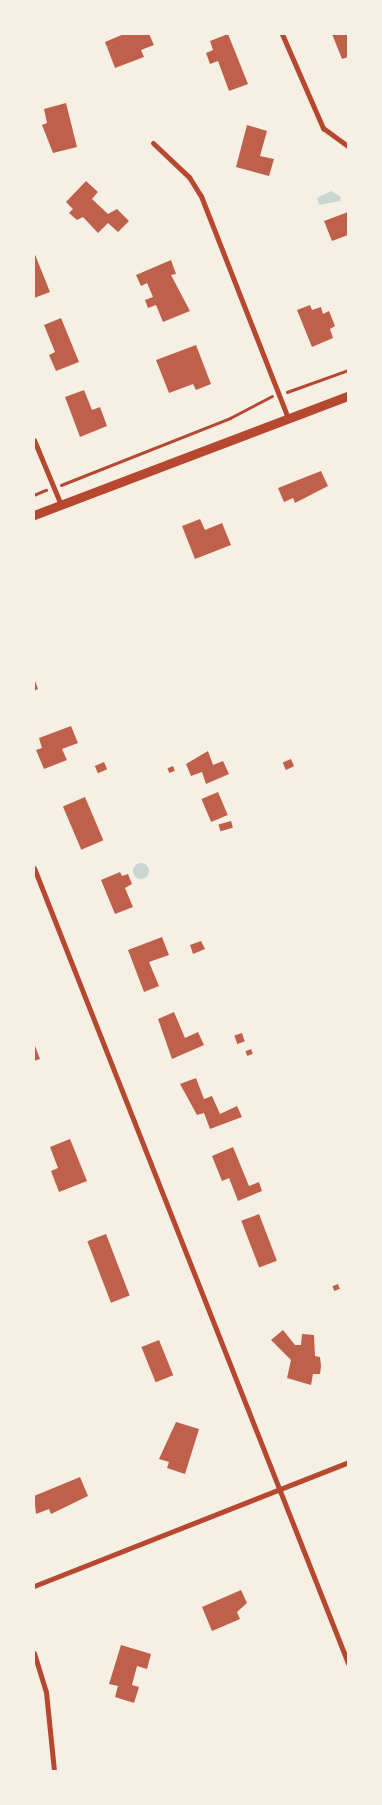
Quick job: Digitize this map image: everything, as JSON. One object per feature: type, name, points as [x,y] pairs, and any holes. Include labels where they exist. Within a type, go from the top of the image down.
[{"type":"street","points":[[282,34],[323,128],[348,146]]},
{"type":"street","points":[[153,143],[189,177],[201,196],[288,418]]},
{"type":"street","points":[[34,515],[348,396]]},
{"type":"street","points":[[34,440],[61,505]]},
{"type":"street","points":[[34,868],[348,1663]]},
{"type":"street","points":[[34,1586],[348,1462]]},
{"type":"street","points":[[34,1653],[46,1692],[54,1771]]},
{"type":"path","points":[[34,495],[278,395],[348,370]]},
{"type":"shaded area","points":[[331,191],[341,197],[340,201],[319,205],[317,198]]},
{"type":"shaded area","points":[[141,863],[149,871],[141,879],[133,871]]},
{"type":"building","points":[[124,34],[134,35],[107,47],[105,42]]},
{"type":"building","points":[[134,34],[149,34],[154,45],[141,50],[144,57],[115,68],[107,47]]},
{"type":"building","points":[[228,34],[248,84],[229,91],[218,61],[210,64],[206,53],[213,50],[210,41]]},
{"type":"building","points":[[332,34],[348,34],[348,57],[342,59]]},
{"type":"building","points":[[66,103],[77,147],[53,153],[42,125],[47,123],[44,109]]},
{"type":"building","points":[[247,125],[267,131],[260,156],[274,159],[269,176],[236,167]]},
{"type":"building","points":[[86,181],[98,192],[92,199],[108,214],[117,209],[129,221],[118,232],[108,223],[98,233],[83,217],[77,220],[69,213],[73,209],[66,202]]},
{"type":"building","points":[[348,212],[348,235],[332,241],[324,221]]},
{"type":"building","points":[[34,252],[50,292],[34,298]]},
{"type":"building","points":[[171,260],[176,274],[171,275],[190,311],[163,322],[156,305],[148,308],[145,300],[153,297],[147,283],[141,286],[136,275]]},
{"type":"building","points":[[310,305],[312,310],[321,307],[323,314],[329,311],[335,326],[330,329],[333,338],[312,347],[297,310]]},
{"type":"building","points":[[61,318],[79,362],[56,371],[49,355],[55,352],[44,325]]},
{"type":"building","points":[[196,345],[211,384],[196,390],[193,384],[169,393],[156,360]]},
{"type":"building","points":[[84,390],[92,410],[100,407],[107,426],[80,437],[65,397]]},
{"type":"building","points":[[321,471],[328,486],[295,503],[293,498],[284,502],[278,488]]},
{"type":"building","points":[[200,519],[205,530],[222,523],[231,545],[195,559],[182,526]]},
{"type":"building","points":[[34,678],[38,689],[34,691]]},
{"type":"building","points":[[71,726],[78,743],[62,749],[67,760],[44,769],[36,750],[42,748],[39,738]]},
{"type":"building","points":[[208,751],[213,765],[223,761],[229,774],[206,784],[202,772],[191,776],[186,764]]},
{"type":"building","points":[[291,759],[294,766],[286,770],[283,763]]},
{"type":"building","points":[[104,762],[107,769],[98,773],[95,766]]},
{"type":"building","points":[[173,766],[175,771],[169,773],[167,768]]},
{"type":"building","points":[[218,792],[228,815],[211,822],[201,799]]},
{"type":"building","points":[[85,797],[103,840],[81,850],[63,806]]},
{"type":"building","points":[[231,821],[233,828],[220,831],[219,825]]},
{"type":"building","points":[[120,872],[122,876],[128,874],[132,884],[125,888],[133,907],[115,914],[101,880]]},
{"type":"building","points":[[162,937],[169,955],[149,962],[159,986],[144,992],[128,950]]},
{"type":"building","points":[[201,941],[205,949],[193,954],[190,945]]},
{"type":"building","points":[[174,1012],[185,1038],[198,1032],[204,1045],[172,1059],[158,1019]]},
{"type":"building","points":[[242,1033],[245,1042],[237,1044],[234,1035]]},
{"type":"building","points":[[34,1043],[40,1059],[34,1061]]},
{"type":"building","points":[[251,1049],[253,1054],[247,1056],[245,1051]]},
{"type":"building","points":[[196,1078],[204,1099],[212,1096],[220,1114],[237,1106],[242,1117],[210,1129],[204,1113],[197,1115],[180,1084]]},
{"type":"building","points":[[70,1139],[87,1181],[59,1192],[51,1171],[58,1168],[50,1147]]},
{"type":"building","points":[[233,1147],[249,1186],[259,1182],[262,1191],[238,1201],[229,1178],[222,1181],[212,1156]]},
{"type":"building","points":[[259,1214],[277,1261],[259,1267],[241,1221]]},
{"type":"building","points":[[106,1234],[130,1296],[111,1303],[87,1241]]},
{"type":"building","points":[[338,1284],[340,1289],[334,1291],[332,1286]]},
{"type":"building","points":[[283,1330],[295,1345],[301,1345],[302,1334],[314,1335],[315,1356],[320,1357],[321,1366],[320,1374],[313,1374],[311,1385],[287,1378],[291,1360],[271,1340]]},
{"type":"building","points":[[159,1340],[173,1375],[156,1382],[141,1347]]},
{"type":"building","points":[[176,1422],[199,1429],[185,1474],[167,1468],[169,1462],[159,1459]]},
{"type":"building","points":[[80,1477],[88,1496],[51,1514],[49,1509],[36,1514],[34,1496]]},
{"type":"building","points":[[241,1590],[247,1603],[237,1612],[240,1619],[212,1631],[202,1607]]},
{"type":"building","points":[[121,1645],[151,1654],[147,1669],[137,1666],[132,1685],[139,1687],[134,1703],[115,1697],[118,1686],[109,1684]]}]
